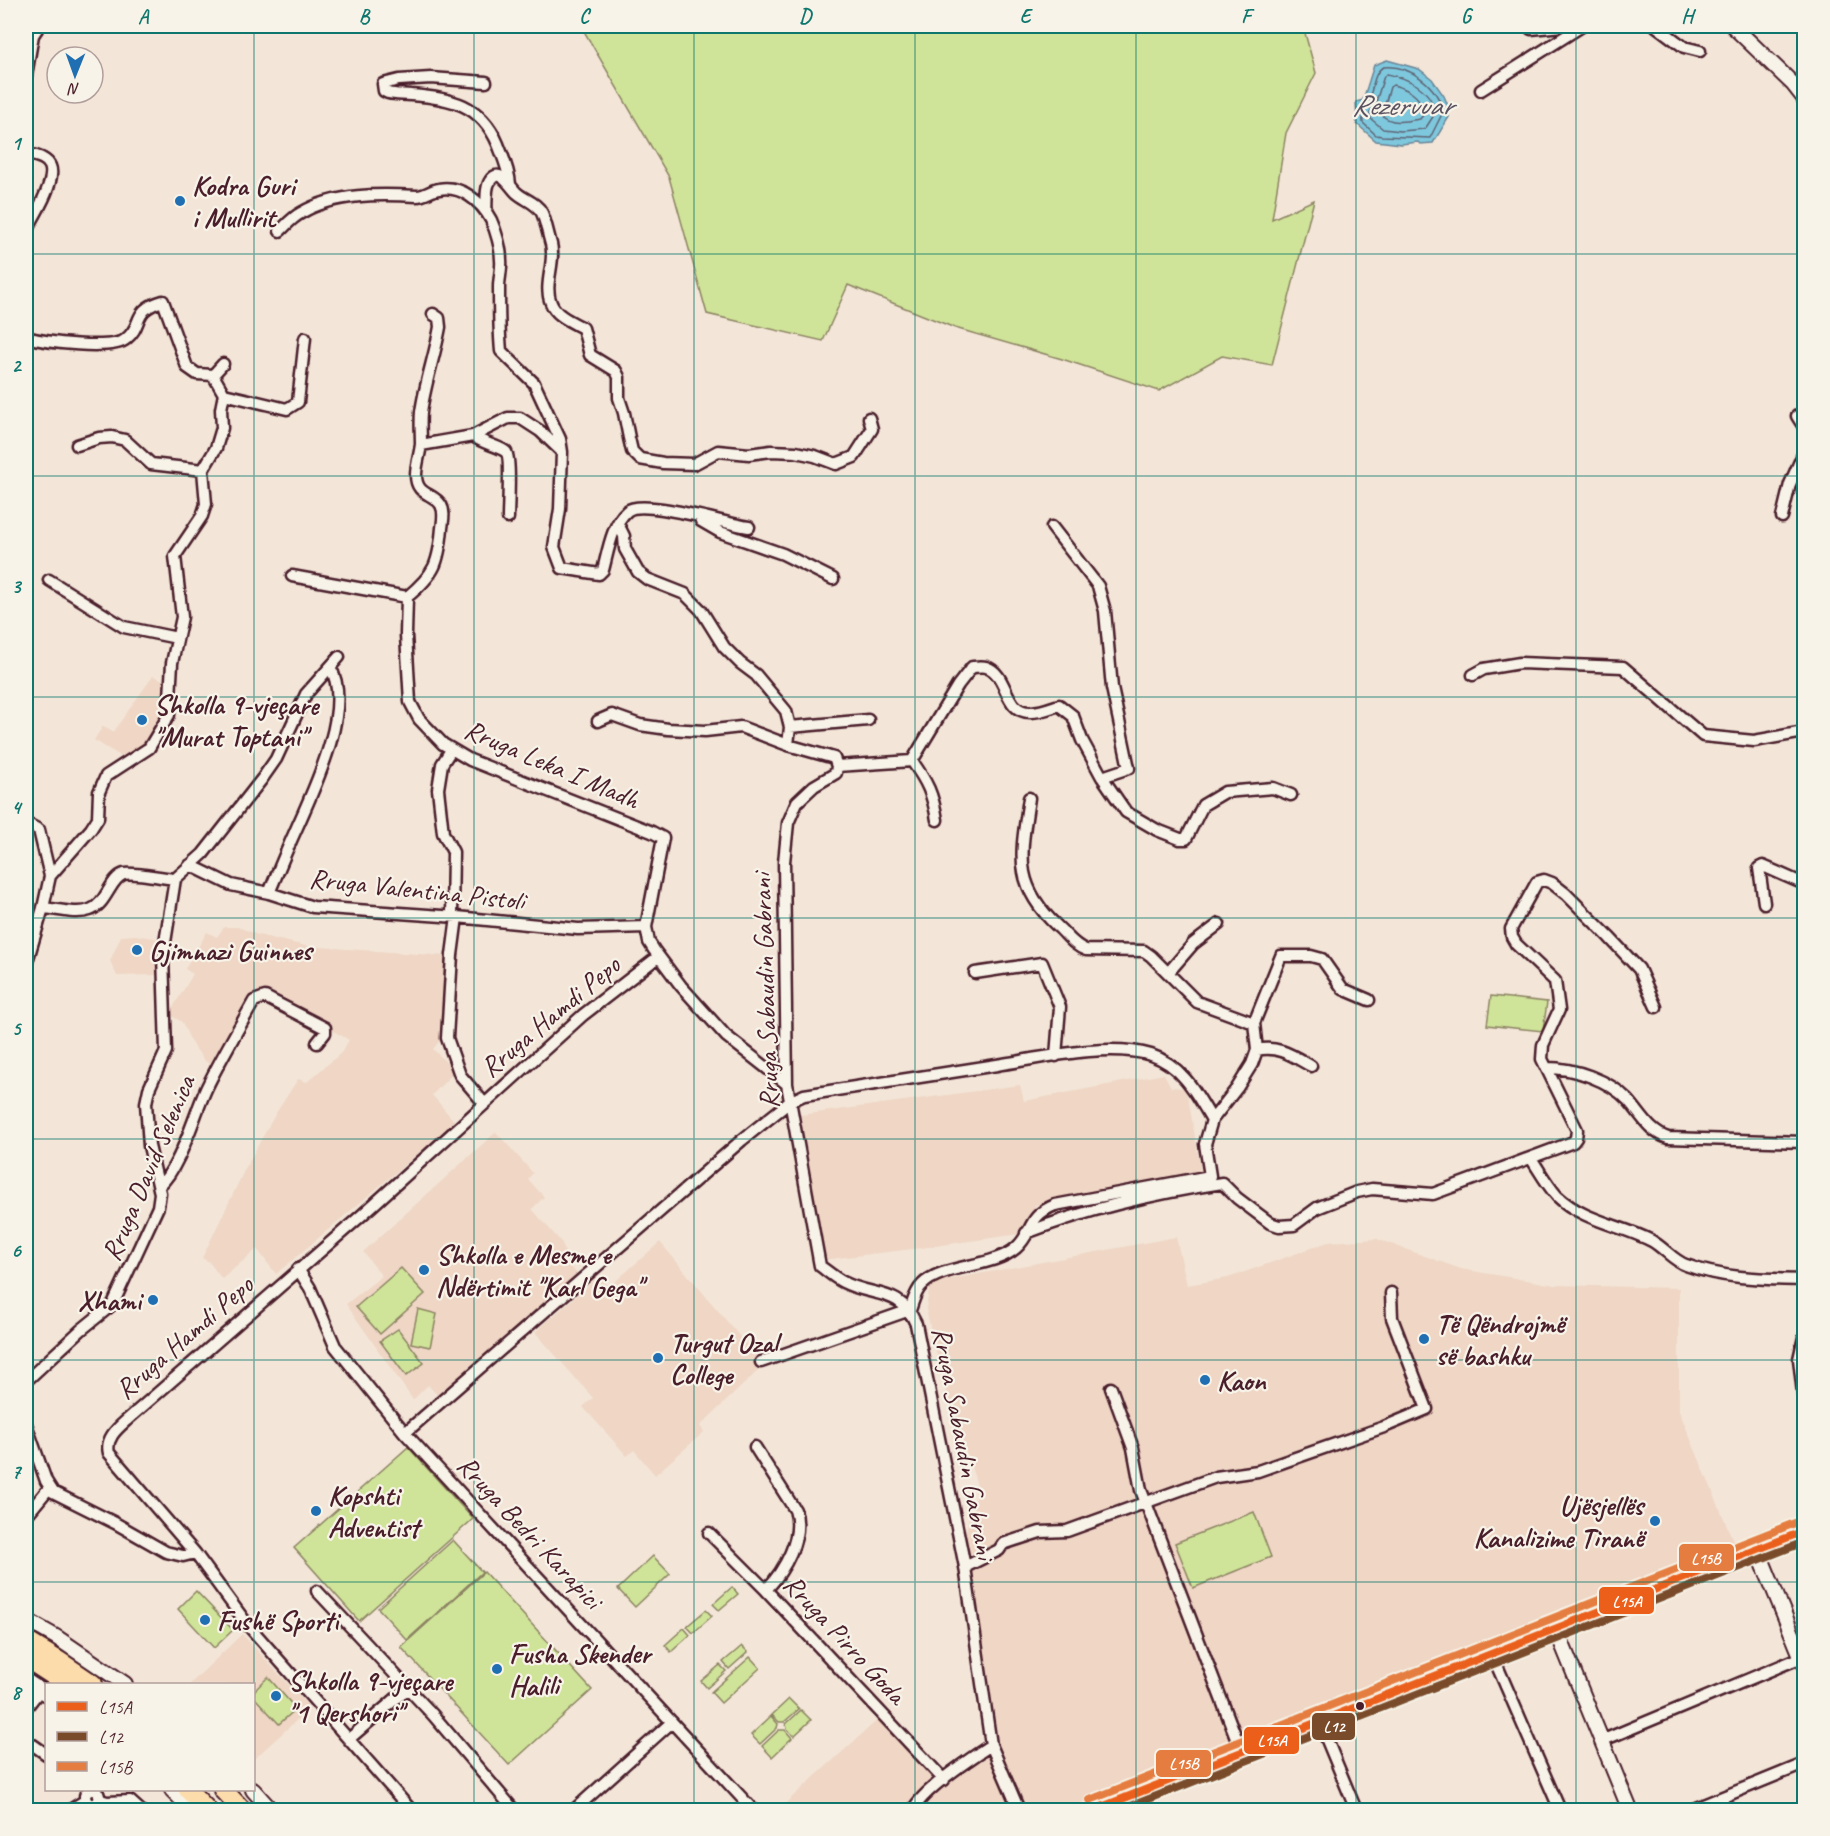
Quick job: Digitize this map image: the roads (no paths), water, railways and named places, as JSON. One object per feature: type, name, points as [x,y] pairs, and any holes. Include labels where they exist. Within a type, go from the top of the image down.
[{"type":"highway","points":[[26,1641],[69,1682]]},
{"type":"highway","points":[[26,1659],[69,1682],[98,1679],[104,1683]]},
{"type":"highway","points":[[189,1791],[207,1810]]},
{"type":"highway","points":[[203,1791],[221,1810]]},
{"type":"highway","points":[[224,1791],[242,1810]]},
{"type":"highway","points":[[239,1791],[256,1810]]},
{"type":"main road","points":[[1115,1810],[1495,1661],[1557,1632],[1804,1531]]},
{"type":"main road","points":[[1094,1810],[1557,1632],[1804,1542]]},
{"type":"street","points":[[26,76],[33,35],[39,26]]},
{"type":"street","points":[[1531,29],[1562,26]]},
{"type":"street","points":[[1481,90],[1582,26]]},
{"type":"street","points":[[1656,26],[1684,46],[1700,51]]},
{"type":"street","points":[[1733,26],[1794,84],[1804,98]]},
{"type":"street","points":[[486,82],[431,78],[399,80],[384,84],[384,91],[456,103],[467,106],[478,113],[496,138],[509,174],[510,184]]},
{"type":"street","points":[[26,153],[45,160],[51,167],[51,178],[26,231]]},
{"type":"street","points":[[486,213],[488,183],[493,177],[498,176],[504,177],[517,193],[541,211],[552,246],[549,291],[551,303],[557,312],[584,328],[590,354],[616,371],[619,377],[619,398],[626,420],[628,438],[632,451],[640,459],[663,463],[694,464],[718,451],[749,454],[771,451],[796,452],[836,464],[854,457],[872,429],[869,418]]},
{"type":"street","points":[[280,231],[300,213],[322,205],[369,194],[421,196],[445,189],[468,194],[482,207],[491,221],[501,257],[499,284],[501,351],[534,383],[560,440],[562,452],[560,509],[554,547],[562,568],[599,574],[603,570],[618,524],[630,508],[643,506],[666,508],[696,517],[749,527]]},
{"type":"street","points":[[26,337],[47,342],[114,345],[125,340],[134,331],[142,312],[151,304],[163,301],[187,367],[197,374],[213,375]]},
{"type":"street","points":[[292,576],[407,597],[428,578],[440,554],[442,508],[439,502],[422,492],[416,476],[421,445],[421,413],[440,327],[439,318],[433,314]]},
{"type":"street","points":[[224,394],[287,409],[294,406],[298,402],[305,338]]},
{"type":"street","points":[[213,375],[223,364]]},
{"type":"street","points":[[50,876],[92,829],[98,818],[99,792],[106,776],[149,748],[169,715],[172,663],[182,617],[175,556],[204,510],[206,504],[203,470],[216,448],[222,428],[221,409],[224,394],[213,375]]},
{"type":"street","points":[[1797,416],[1804,428]]},
{"type":"street","points":[[421,445],[472,436],[508,418],[519,418],[540,431],[562,452]]},
{"type":"street","points":[[472,436],[505,451],[508,455],[510,463],[508,518]]},
{"type":"street","points":[[77,444],[112,437],[125,440],[150,464],[203,470]]},
{"type":"street","points":[[1782,517],[1790,484],[1804,452]]},
{"type":"street","points":[[696,517],[720,532],[783,554],[833,579]]},
{"type":"street","points":[[618,524],[624,536],[625,549],[638,572],[646,579],[686,594],[700,610],[724,646],[740,663],[756,675],[786,711],[790,727],[788,745]]},
{"type":"street","points":[[1052,527],[1098,586],[1105,611],[1112,688],[1129,768],[1102,777]]},
{"type":"street","points":[[49,580],[124,627],[177,638]]},
{"type":"street","name":"Rruga Leka I Madh","points":[[407,597],[406,635],[410,702],[419,719],[452,750],[470,760],[663,838],[646,927]]},
{"type":"street","points":[[159,1186],[149,1146],[146,1103],[149,1089],[166,1051],[162,955],[175,879],[203,854],[262,779],[281,749],[306,694],[339,657]]},
{"type":"street","points":[[1473,675],[1484,669],[1520,663],[1623,667],[1703,736],[1754,741],[1804,732]]},
{"type":"street","points":[[912,761],[958,685],[972,667],[985,666],[997,673],[1013,705],[1020,710],[1031,712],[1059,705],[1073,716],[1082,740],[1102,777],[1126,812],[1157,830],[1186,839],[1203,805],[1225,792],[1273,788],[1291,795]]},
{"type":"street","points":[[269,894],[319,781],[330,744],[337,695],[335,674],[330,667]]},
{"type":"street","points":[[598,721],[612,715],[640,725],[668,729],[705,731],[741,727],[788,745],[834,758],[837,766],[912,761]]},
{"type":"street","points":[[790,727],[868,720]]},
{"type":"street","points":[[452,750],[442,764],[438,789],[443,833],[453,852],[454,917],[447,1038],[460,1075],[484,1103]]},
{"type":"street","points":[[912,761],[928,785],[934,801],[937,820]]},
{"type":"street","name":"Rruga Sabaudin Gabrani","points":[[837,766],[836,773],[814,786],[797,802],[788,823],[784,862],[787,1084],[820,1266],[843,1282],[897,1299],[910,1310],[916,1324],[965,1567],[991,1745],[1019,1810]]},
{"type":"street","points":[[1029,798],[1021,856],[1026,884],[1042,912],[1078,948],[1086,951],[1144,951],[1197,1002],[1254,1023]]},
{"type":"street","points":[[26,823],[39,831],[50,876],[26,965]]},
{"type":"street","name":"Rruga Valentina Pistoli","points":[[190,866],[231,885],[313,907],[578,929],[646,927]]},
{"type":"street","points":[[1764,903],[1759,868],[1763,866],[1804,884]]},
{"type":"street","points":[[43,908],[82,912],[90,910],[104,901],[117,878],[125,874],[175,879]]},
{"type":"street","points":[[1026,1233],[1083,1214],[1222,1183],[1237,1198],[1270,1223],[1279,1226],[1294,1225],[1317,1208],[1357,1192],[1372,1189],[1433,1194],[1573,1142],[1577,1130],[1542,1059],[1547,1033],[1556,1021],[1559,1010],[1555,981],[1516,944],[1512,937],[1511,929],[1537,882],[1544,880],[1552,883],[1610,937],[1639,969],[1656,1007]]},
{"type":"street","points":[[1168,973],[1193,944],[1219,924]]},
{"type":"street","points":[[646,927],[649,942],[658,957],[726,1036],[787,1084]]},
{"type":"street","points":[[761,1362],[910,1310],[922,1284],[935,1276],[999,1257],[1016,1248],[1042,1210],[1055,1205],[1210,1176],[1205,1144],[1212,1120],[1252,1064],[1257,1050],[1254,1023],[1281,956],[1311,956],[1322,960],[1343,989],[1369,1000]]},
{"type":"street","name":"Rruga Hamdi Pepo","points":[[411,1810],[247,1624],[195,1553],[109,1454],[107,1447],[109,1439],[128,1419],[362,1215],[583,1015],[658,957]]},
{"type":"street","points":[[975,973],[1042,963],[1060,1007],[1056,1056]]},
{"type":"street","name":"Rruga David Selenica","points":[[26,1382],[75,1335],[113,1304],[158,1207],[159,1186],[166,1180],[173,1167],[207,1086],[254,1001],[265,997],[325,1028],[325,1033],[316,1043]]},
{"type":"street","points":[[1257,1050],[1269,1047],[1277,1049],[1311,1066]]},
{"type":"street","points":[[405,1433],[742,1140],[791,1101],[804,1095],[1056,1056],[1104,1050],[1128,1051],[1152,1055],[1171,1066],[1188,1081],[1212,1120]]},
{"type":"street","points":[[1547,1068],[1575,1072],[1611,1088],[1627,1099],[1657,1135],[1668,1138],[1804,1142]]},
{"type":"street","points":[[1531,1158],[1556,1194],[1567,1204],[1591,1217],[1652,1241],[1684,1264],[1719,1273],[1755,1278],[1804,1280]]},
{"type":"street","name":"Rruga Bedri Karapici","points":[[298,1269],[310,1288],[335,1346],[405,1433],[753,1810]]},
{"type":"street","points":[[965,1567],[999,1550],[1003,1544],[1040,1532],[1067,1531],[1216,1477],[1258,1471],[1384,1427],[1427,1409],[1392,1318],[1391,1293]]},
{"type":"street","points":[[1804,1337],[1799,1359],[1804,1402]]},
{"type":"street","points":[[1111,1388],[1133,1448],[1141,1490],[1242,1753]]},
{"type":"street","points":[[26,1428],[49,1488],[166,1552],[183,1556],[195,1553]]},
{"type":"street","points":[[756,1447],[795,1510],[798,1519],[794,1541],[785,1566],[766,1590]]},
{"type":"street","points":[[26,1516],[49,1488]]},
{"type":"street","name":"Rruga Pirro Goda","points":[[709,1533],[766,1590],[944,1780]]},
{"type":"street","points":[[1601,1741],[1803,1660],[1761,1558]]},
{"type":"street","points":[[317,1591],[408,1688],[514,1810]]},
{"type":"street","points":[[26,1620],[56,1637],[124,1683]]},
{"type":"street","points":[[1557,1632],[1630,1810]]},
{"type":"street","points":[[1495,1661],[1560,1810]]},
{"type":"street","points":[[26,1681],[43,1692],[26,1708]]},
{"type":"street","points":[[350,1739],[408,1688]]},
{"type":"street","points":[[574,1810],[672,1722]]},
{"type":"street","points":[[1322,1728],[1356,1810]]},
{"type":"street","points":[[26,1740],[45,1753]]},
{"type":"street","points":[[913,1810],[944,1780],[991,1745]]},
{"type":"street","points":[[1691,1810],[1804,1764]]},
{"type":"street","points":[[70,1810],[88,1793],[96,1791],[98,1799],[107,1802],[130,1801],[140,1810]]},
{"type":"street","points":[[173,1791],[192,1810]]},
{"type":"street","points":[[254,1791],[271,1810]]},
{"type":"water","name":"Rezervuar","points":[[1387,60],[1419,69],[1432,79],[1444,96],[1449,108],[1449,117],[1433,143],[1401,144],[1376,141],[1357,124],[1356,102],[1363,100],[1374,65]]},
{"type":"place","name":"Kodra Guri i Mullirit","points":[[180,201]]},
{"type":"place","name":"Shkolla 9-vjeçare \"Murat Toptani\"","points":[[142,720]]},
{"type":"place","name":"Gjimnazi Guinnes","points":[[137,950]]},
{"type":"place","name":"Shkolla e Mesme e Ndërtimit \"Karl Gega\"","points":[[424,1270]]},
{"type":"place","name":"Xhami","points":[[153,1300]]},
{"type":"place","name":"Të Qëndrojmë së bashku","points":[[1424,1339]]},
{"type":"place","name":"Turgut Ozal College","points":[[658,1358]]},
{"type":"place","name":"Kaon","points":[[1205,1380]]},
{"type":"place","name":"Kopshti Adventist","points":[[316,1511]]},
{"type":"place","name":"Ujësjellës Kanalizime Tiranë","points":[[1655,1521]]},
{"type":"place","name":"Fushë Sporti","points":[[205,1620]]},
{"type":"place","name":"Fusha Skender Halili","points":[[497,1669]]},
{"type":"place","name":"Shkolla 9-vjeçare \"1 Qershori\"","points":[[276,1696]]}]
